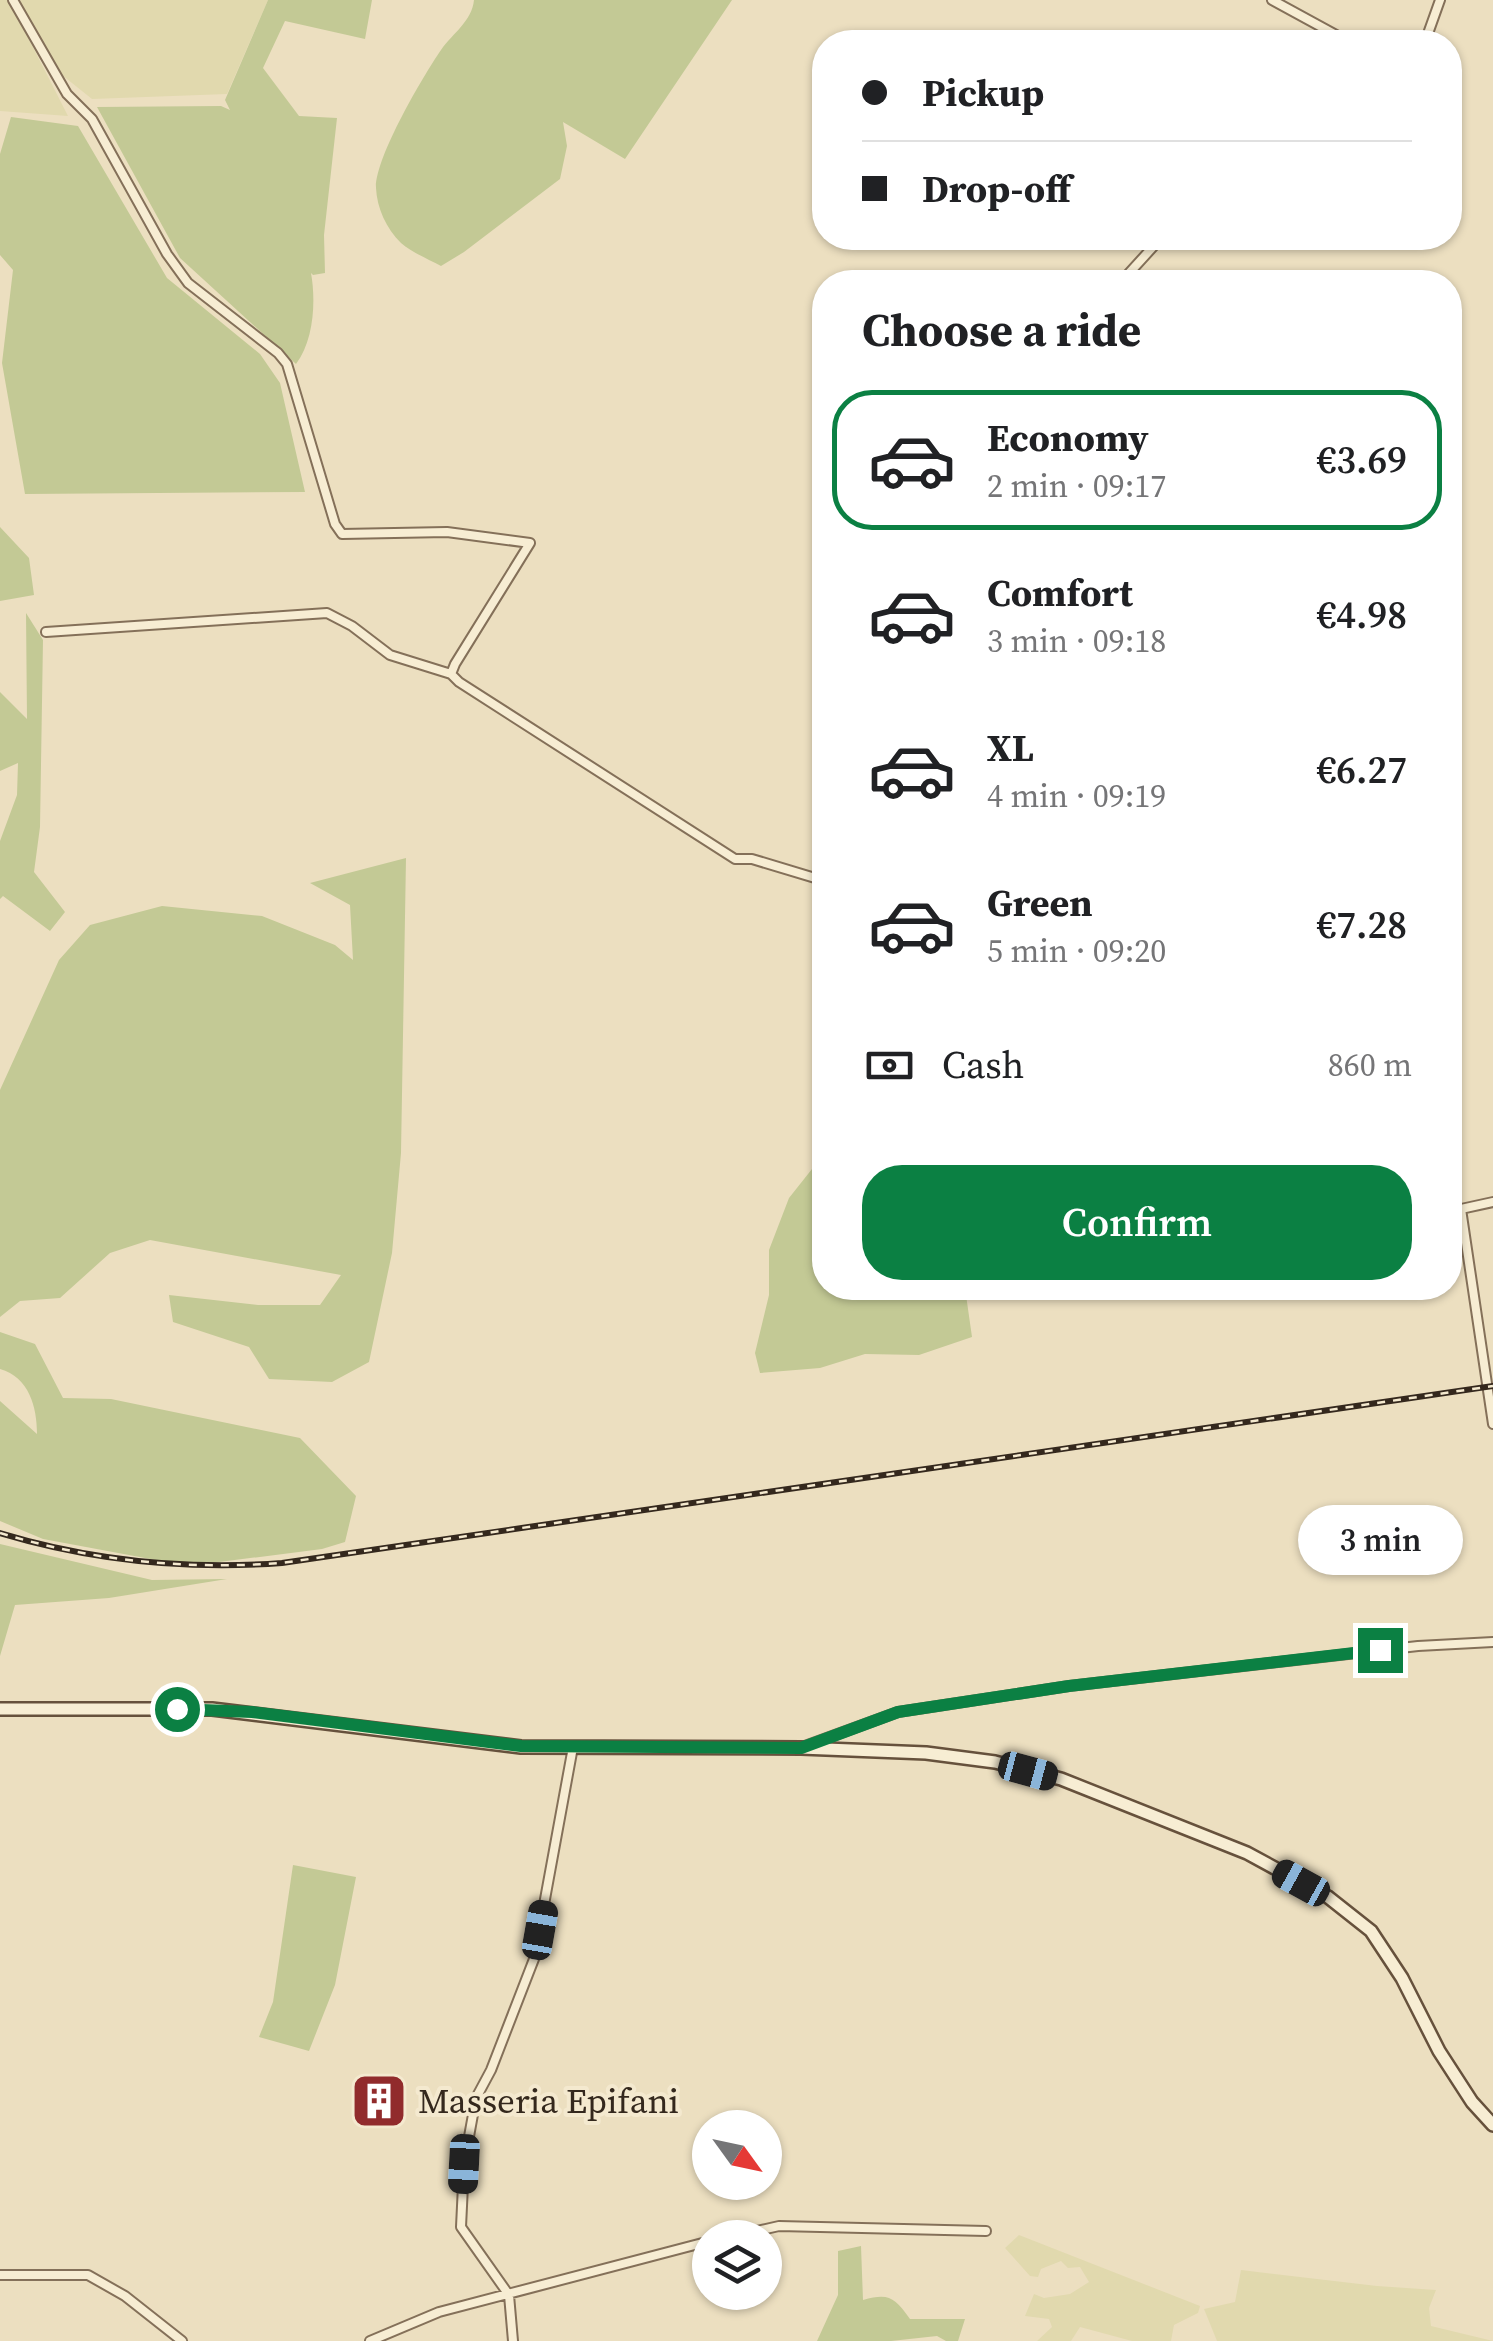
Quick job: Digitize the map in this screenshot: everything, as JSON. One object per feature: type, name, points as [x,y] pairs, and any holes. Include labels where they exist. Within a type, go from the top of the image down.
[{"type":"main road","points":[[0,1710],[239,1711],[521,1746],[801,1748],[943,1755],[995,1762],[1062,1780],[1247,1853],[1328,1897],[1371,1930],[1402,1978],[1449,2068],[1493,2125]]},
{"type":"street","points":[[12,0],[68,94],[92,119],[167,254],[188,283],[287,364],[335,524],[342,534],[432,532],[530,543],[452,674]]},
{"type":"street","points":[[1272,0],[1323,30]]},
{"type":"street","points":[[1429,30],[1440,0]]},
{"type":"street","points":[[1132,270],[1150,250]]},
{"type":"street","points":[[46,632],[327,613],[352,626],[390,655],[452,674],[458,682],[734,858],[752,859],[812,877]]},
{"type":"street","points":[[1462,1209],[1493,1202]]},
{"type":"street","points":[[1462,1216],[1493,1424]]},
{"type":"street","points":[[801,1748],[898,1712],[936,1706],[1069,1686],[1418,1646],[1493,1642]]},
{"type":"street","points":[[513,2341],[509,2295],[461,2227],[464,2164],[476,2098],[534,1960],[573,1748]]},
{"type":"street","points":[[782,2226],[986,2230]]},
{"type":"street","points":[[370,2341],[439,2312],[692,2247]]},
{"type":"street","points":[[0,2275],[88,2275],[125,2296],[182,2341]]},
{"type":"shaded area","points":[[0,0],[9,0],[68,116],[0,111]]},
{"type":"shaded area","points":[[20,0],[268,0],[227,94],[92,99],[52,67]]},
{"type":"shaded area","points":[[1019,2235],[1200,2306],[1198,2313],[1174,2325],[1171,2341],[1132,2341],[1080,2327],[1071,2341],[1037,2341],[1052,2327],[1049,2319],[1025,2316],[1034,2294],[1044,2298],[1070,2294],[1089,2282],[1080,2267],[1068,2268],[1061,2261],[1041,2269],[1038,2277],[1030,2276],[1005,2248]]},
{"type":"shaded area","points":[[1241,2270],[1436,2290],[1429,2308],[1431,2326],[1493,2341],[1217,2341],[1204,2309],[1235,2302]]},
{"type":"green space","points":[[268,0],[372,0],[365,39],[285,21],[263,68],[299,116],[337,118],[324,235],[325,273],[311,273],[312,320],[307,344],[296,364],[180,258],[97,107],[221,106],[230,110],[225,100]]},
{"type":"green space","points":[[474,0],[732,0],[625,159],[563,122],[567,146],[560,179],[441,266],[396,237],[380,210],[376,188],[383,157],[401,118],[441,50],[466,21]]},
{"type":"green space","points":[[11,117],[78,126],[167,278],[260,354],[280,383],[305,492],[25,494],[2,363],[13,270],[0,255],[0,154]]},
{"type":"green space","points":[[0,527],[29,558],[34,595],[0,601]]},
{"type":"green space","points":[[26,613],[43,640],[40,827],[34,872],[65,912],[50,931],[3,896],[0,899],[0,841],[17,795],[18,763],[0,771],[0,692],[27,719]]},
{"type":"green space","points":[[406,858],[401,1153],[392,1253],[369,1362],[332,1382],[269,1379],[249,1347],[173,1322],[169,1295],[258,1305],[320,1305],[341,1275],[150,1240],[110,1253],[60,1298],[20,1301],[0,1317],[0,1090],[59,960],[90,925],[162,906],[262,916],[335,945],[353,960],[350,905],[310,883]]},
{"type":"green space","points":[[812,1169],[812,1300],[967,1300],[972,1337],[919,1355],[865,1354],[820,1368],[760,1373],[755,1353],[769,1295],[769,1250],[789,1198]]},
{"type":"green space","points":[[0,1332],[35,1344],[63,1398],[111,1399],[300,1438],[356,1496],[345,1542],[322,1549],[188,1566],[43,1539],[0,1521],[0,1401],[37,1434],[29,1394],[18,1379],[0,1369]]},
{"type":"green space","points":[[0,1544],[152,1580],[227,1579],[109,1598],[15,1605],[0,1656]]},
{"type":"green space","points":[[293,1865],[356,1877],[335,1985],[309,2051],[259,2037],[273,2002]]},
{"type":"green space","points":[[861,2246],[863,2300],[890,2299],[910,2319],[965,2319],[958,2341],[937,2336],[891,2341],[817,2341],[838,2295],[838,2251]]},
{"type":"railway","points":[[0,1533],[140,1561],[210,1565],[282,1563],[1493,1386]]},
{"type":"place","name":"Masseria Epifani","points":[[379,2101]]},
{"type":"route","points":[[177,1709],[252,1712],[521,1746],[801,1748],[898,1712],[1069,1686],[1380,1650]]}]
